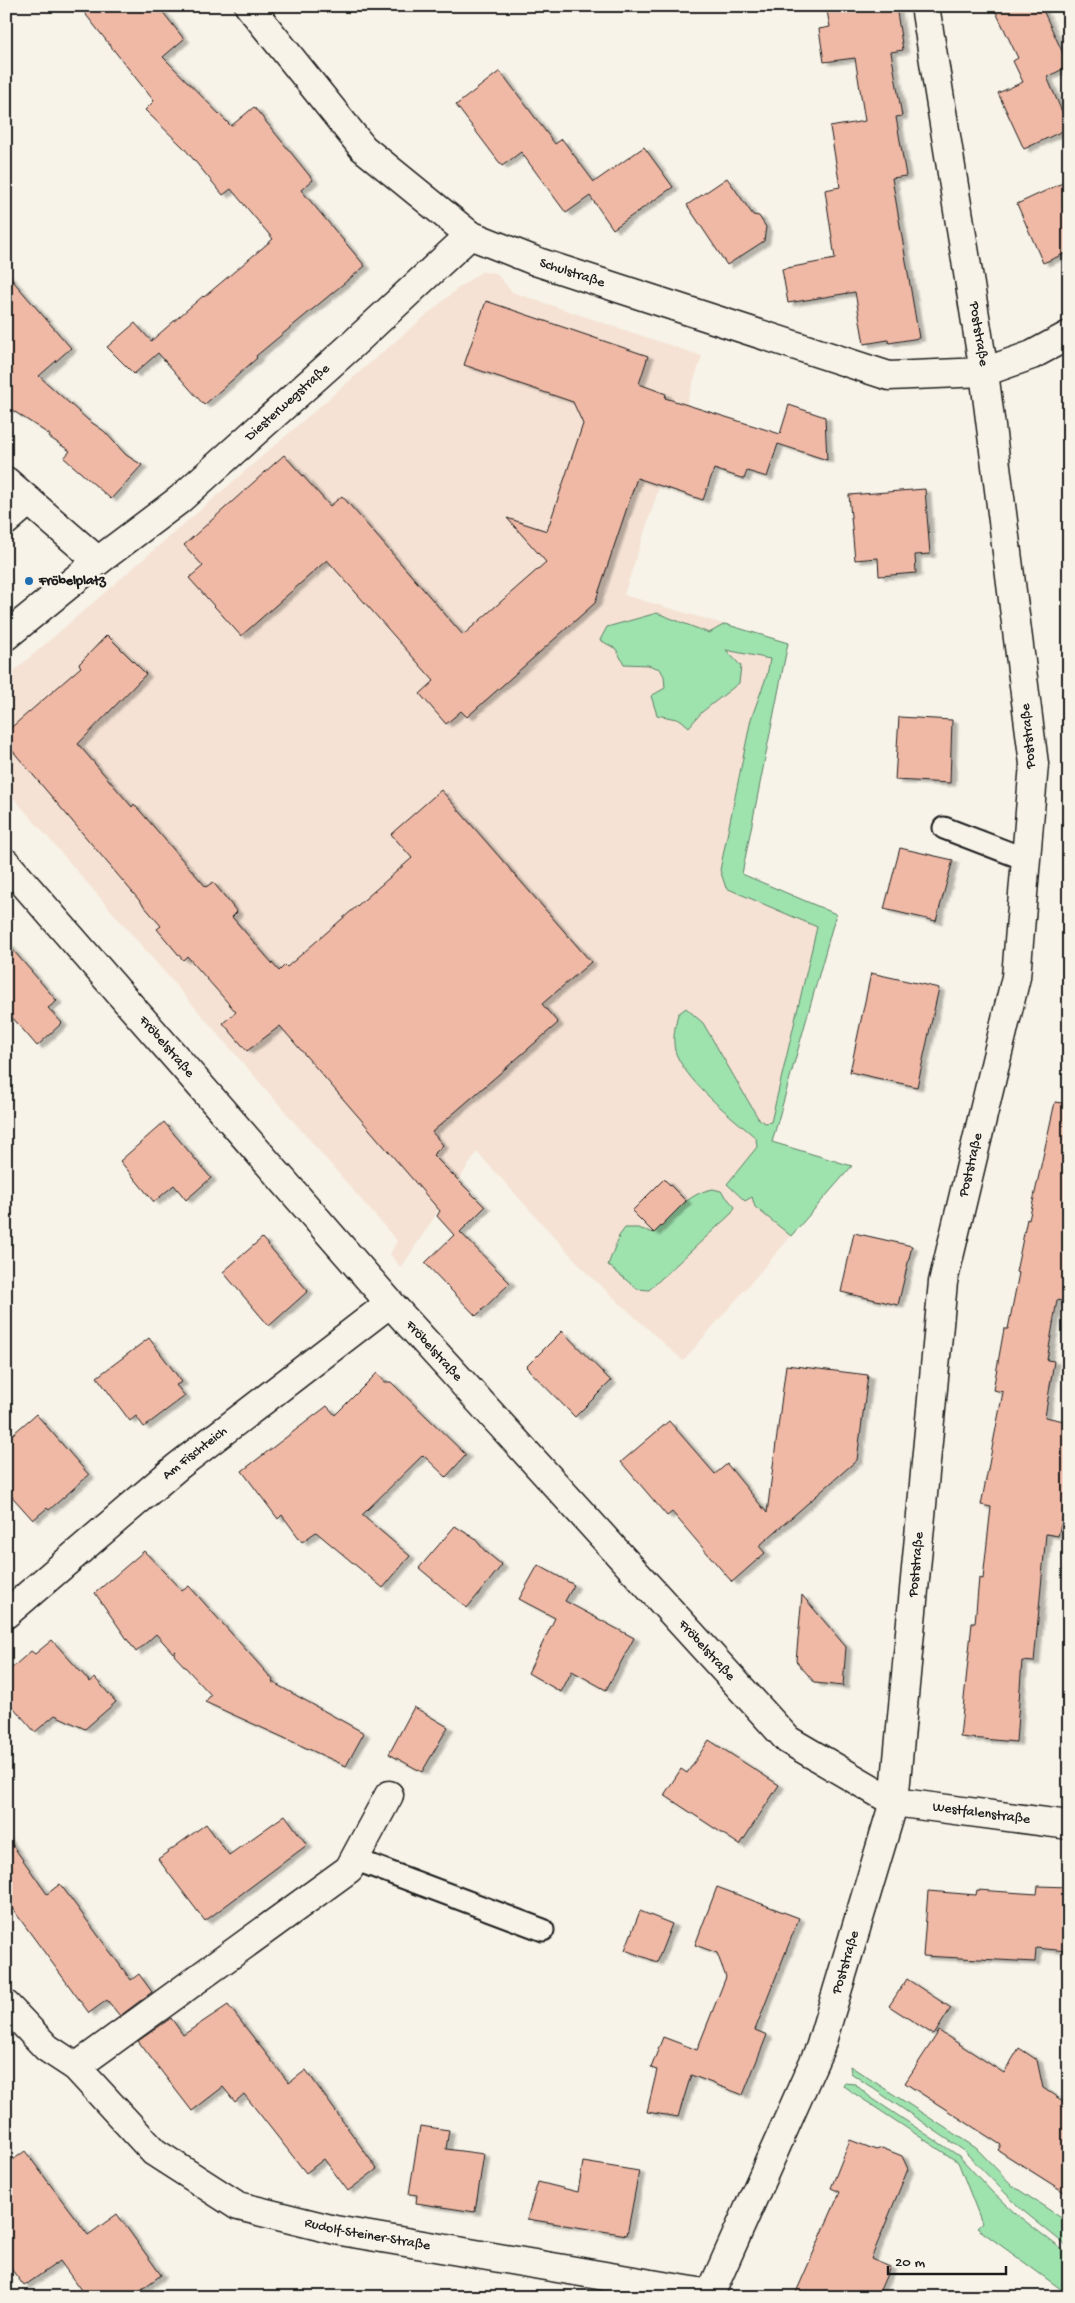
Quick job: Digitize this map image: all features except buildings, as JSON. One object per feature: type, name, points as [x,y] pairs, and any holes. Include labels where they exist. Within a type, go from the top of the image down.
[{"type":"street","name":"Schulstraße","points":[[249,6],[363,148],[470,235],[538,262],[889,376],[984,372],[1032,355],[1069,335]]},
{"type":"street","name":"Poststraße","points":[[710,2295],[820,2048],[894,1802],[943,1282],[1016,977],[1034,764],[984,372],[925,6]]},
{"type":"street","name":"Diesterwegstraße","points":[[98,561],[179,500],[352,345],[470,235]]},
{"type":"street","points":[[6,481],[98,561],[6,636]]},
{"type":"street","points":[[6,521],[29,501]]},
{"type":"street","name":"Fröbelstraße","points":[[6,862],[390,1303],[788,1740],[894,1802]]},
{"type":"street","name":"Am Fischteich","points":[[6,1614],[177,1467],[390,1303]]},
{"type":"street","points":[[76,2067],[349,1869],[389,1795]]},
{"type":"street","name":"Westfalenstraße","points":[[894,1802],[1069,1825]]},
{"type":"street","name":"Rudolf-Steiner-Straße","points":[[6,2005],[47,2048],[76,2067],[154,2152],[238,2206],[335,2230],[710,2295]]},
{"type":"lane","points":[[944,828],[1025,859]]},
{"type":"lane","points":[[354,1859],[544,1930]]},
{"type":"shaded area","points":[[481,272],[496,273],[512,292],[702,356],[624,595],[788,643],[742,874],[836,914],[772,1142],[852,1166],[683,1361],[589,1275],[477,1152],[401,1268],[390,1254],[397,1241],[6,789],[6,678],[363,369],[457,289]]},
{"type":"green space","points":[[657,613],[709,633],[725,624],[788,643],[742,874],[836,914],[772,1142],[852,1166],[791,1236],[755,1207],[752,1197],[745,1201],[727,1184],[757,1147],[756,1138],[712,1100],[692,1078],[677,1056],[674,1041],[678,1014],[686,1008],[703,1023],[758,1118],[765,1123],[771,1122],[817,927],[726,888],[720,870],[751,719],[767,675],[770,659],[726,650],[741,666],[739,683],[702,712],[689,727],[681,720],[657,715],[651,696],[665,688],[664,676],[660,669],[648,665],[624,664],[616,649],[600,640],[607,627]]},
{"type":"green space","points":[[713,1189],[721,1191],[735,1207],[732,1213],[649,1290],[637,1289],[608,1265],[619,1236],[625,1228],[638,1228],[654,1233],[688,1200],[704,1191]]},
{"type":"green space","points":[[850,2066],[976,2148],[1013,2186],[1069,2223],[1069,2248],[1021,2209],[963,2150],[851,2073]]},
{"type":"green space","points":[[844,2083],[855,2084],[870,2097],[959,2156],[992,2192],[1016,2214],[1069,2255],[1069,2295],[977,2228],[982,2223],[958,2162],[843,2086]]},
{"type":"place","name":"Fröbelplatz","points":[[29,581]]}]
